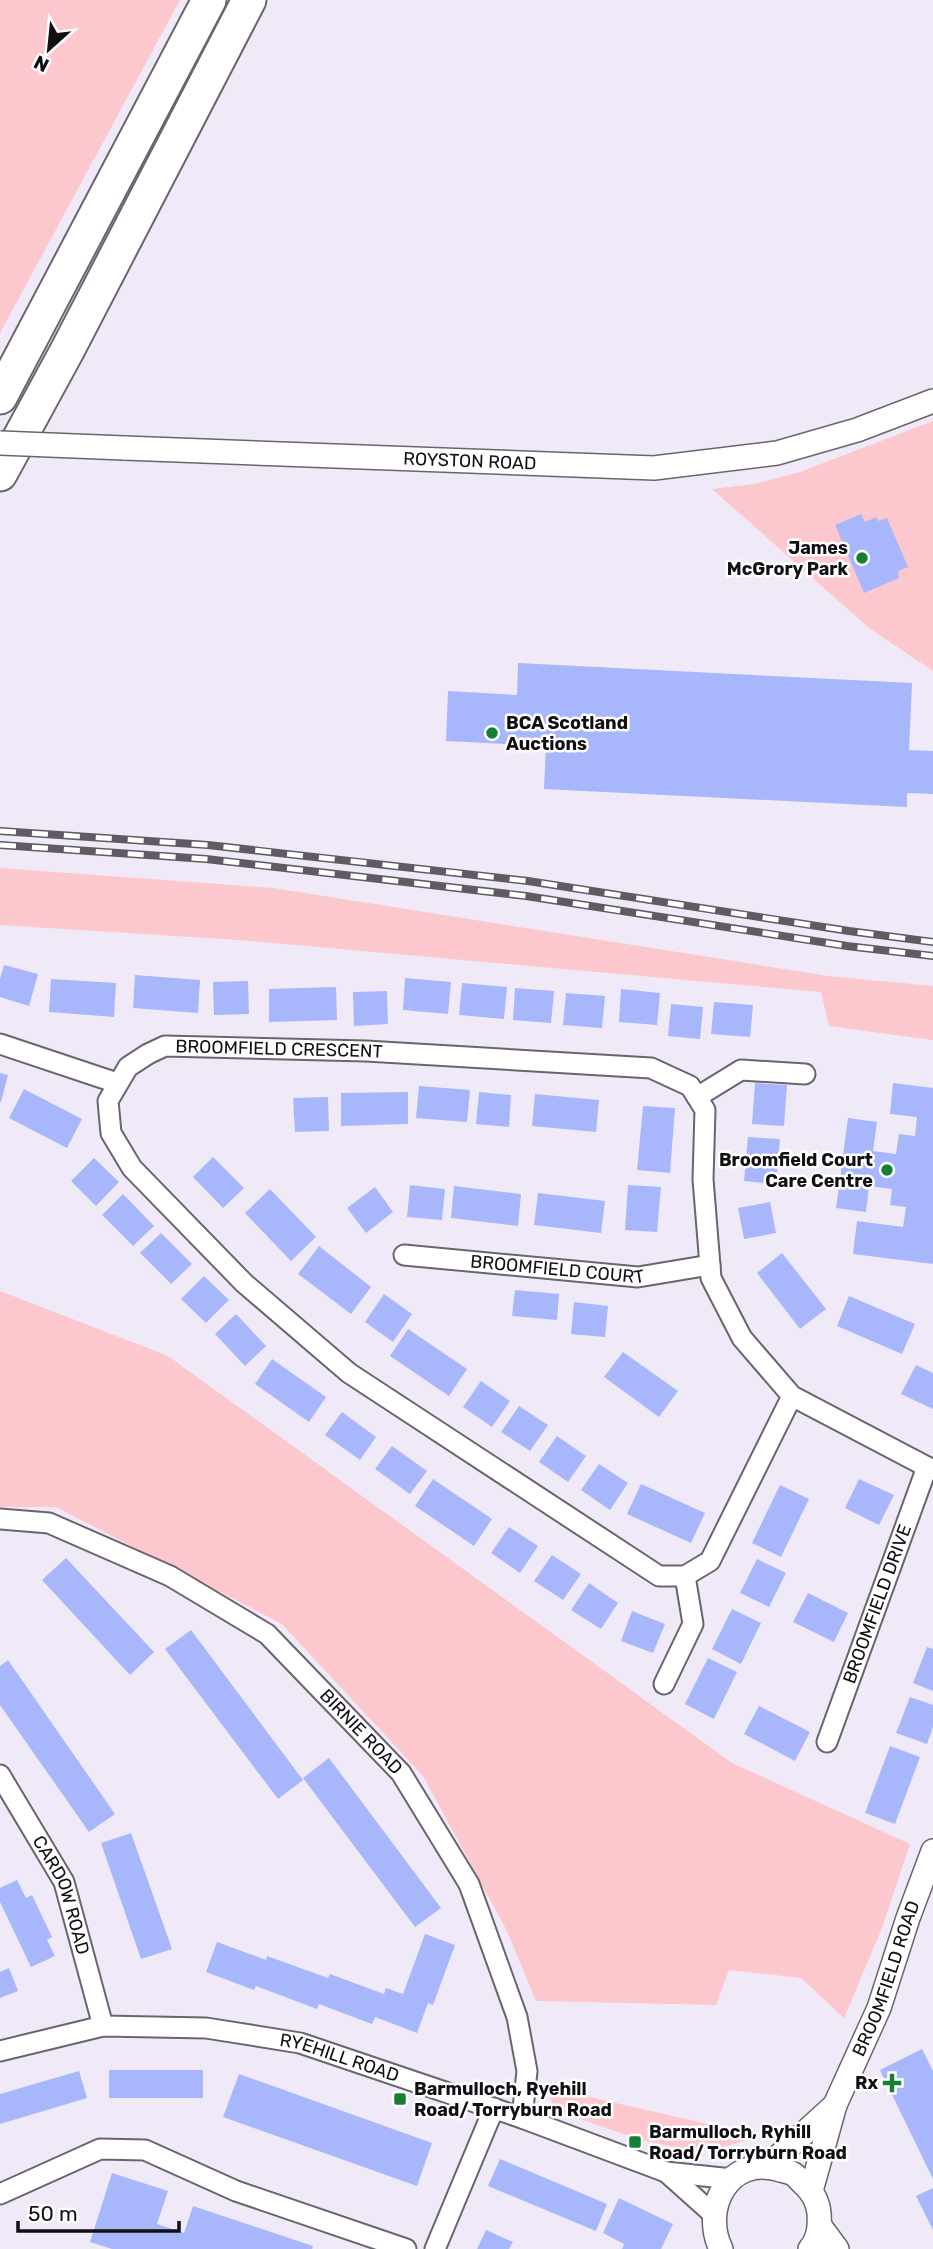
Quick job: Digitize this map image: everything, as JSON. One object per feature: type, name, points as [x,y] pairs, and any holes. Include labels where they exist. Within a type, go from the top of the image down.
[{"type":"highway","points":[[0,397],[209,0]]},
{"type":"highway","points":[[0,474],[249,0]]},
{"type":"street","name":"ROYSTON ROAD","points":[[0,443],[653,468],[777,453],[857,430],[933,401]]},
{"type":"street","points":[[0,1044],[117,1083],[108,1101],[111,1133],[132,1168],[244,1283],[349,1373],[659,1576],[685,1576],[710,1561],[792,1396]]},
{"type":"street","name":"BROOMFIELD CRESCENT","points":[[117,1083],[128,1067],[165,1046],[326,1050],[651,1068],[690,1086],[697,1097]]},
{"type":"street","points":[[805,1074],[741,1070],[697,1097],[705,1110],[703,1179],[712,1278],[742,1338],[792,1396],[930,1468]]},
{"type":"street","name":"BROOMFIELD COURT","points":[[404,1255],[638,1277],[710,1265]]},
{"type":"street","name":"BROOMFIELD DRIVE","points":[[827,1742],[930,1468]]},
{"type":"street","name":"BIRNIE ROAD","points":[[0,1519],[49,1523],[61,1528],[170,1576],[267,1634],[401,1773],[469,1884],[517,2017],[527,2071],[522,2118]]},
{"type":"street","points":[[664,1684],[693,1623],[685,1576]]},
{"type":"street","name":"CARDOW ROAD","points":[[0,1776],[65,1882],[103,2026]]},
{"type":"street","name":"BROOMFIELD ROAD","points":[[811,2191],[835,2105],[879,2008],[933,1850]]},
{"type":"street","name":"RYEHILL ROAD","points":[[0,2051],[103,2026],[206,2028],[300,2043],[494,2108],[666,2172],[732,2179]]},
{"type":"street","name":"BROOMFIELD ROAD","points":[[767,2167],[835,2105]]},
{"type":"street","points":[[435,2249],[494,2108]]},
{"type":"street","points":[[0,2194],[100,2149],[145,2150],[236,2191],[407,2249]]},
{"type":"street","points":[[721,2249],[715,2237],[713,2214],[718,2196],[732,2179],[745,2171],[767,2167],[792,2173],[811,2191],[818,2206],[820,2226],[814,2246],[810,2249]]},
{"type":"street","name":"RYEHILL ROAD","points":[[666,2172],[713,2214]]},
{"type":"street","points":[[820,2226],[837,2249]]},
{"type":"shaded area","points":[[0,0],[180,0],[0,333]]},
{"type":"shaded area","name":"James McGrory Park","points":[[933,421],[933,671],[869,628],[712,489],[754,484],[800,472]]},
{"type":"shaded area","points":[[0,868],[273,888],[828,976],[933,986],[933,1040],[829,1026],[821,992],[239,940],[0,925]]},
{"type":"shaded area","points":[[0,1291],[168,1356],[732,1763],[910,1844],[882,1928],[844,2018],[801,1978],[729,1970],[716,2005],[536,2001],[506,1929],[423,1776],[282,1624],[56,1507],[0,1507]]},
{"type":"shaded area","points":[[546,2087],[760,2136],[707,2149],[689,2149],[650,2142],[555,2110]]},
{"type":"building","points":[[861,514],[865,522],[876,517],[878,521],[887,518],[908,567],[898,571],[899,578],[864,593],[835,525]]},
{"type":"building","points":[[518,663],[912,683],[909,750],[933,751],[933,794],[907,793],[907,807],[544,789],[546,746],[446,741],[448,691],[517,695]]},
{"type":"building","points":[[4,965],[38,974],[29,1006],[0,997],[0,979]]},
{"type":"building","points":[[135,975],[200,980],[198,1013],[133,1008]]},
{"type":"building","points":[[405,978],[451,982],[448,1014],[403,1010]]},
{"type":"building","points":[[51,979],[116,983],[114,1017],[49,1012]]},
{"type":"building","points":[[248,981],[249,1014],[214,1015],[213,982]]},
{"type":"building","points":[[462,983],[507,987],[504,1019],[459,1015]]},
{"type":"building","points":[[336,987],[337,1020],[269,1022],[269,989]]},
{"type":"building","points":[[515,988],[554,991],[551,1023],[513,1020]]},
{"type":"building","points":[[621,989],[660,993],[657,1025],[619,1022]]},
{"type":"building","points":[[387,991],[388,1024],[354,1026],[353,992]]},
{"type":"building","points":[[566,993],[605,996],[602,1028],[563,1025]]},
{"type":"building","points":[[714,1002],[753,1005],[750,1037],[711,1034]]},
{"type":"building","points":[[671,1004],[703,1007],[700,1039],[668,1036]]},
{"type":"building","points":[[0,1073],[8,1075],[1,1102],[0,1102]]},
{"type":"building","points":[[755,1083],[787,1085],[784,1126],[752,1124]]},
{"type":"building","name":"Broomfield Court Care Centre","points":[[893,1083],[933,1088],[933,1264],[853,1254],[857,1221],[903,1227],[906,1207],[890,1205],[892,1189],[869,1186],[866,1212],[836,1208],[848,1118],[877,1122],[873,1151],[896,1154],[899,1134],[915,1136],[917,1117],[890,1114]]},
{"type":"building","points":[[419,1086],[470,1090],[467,1122],[416,1118]]},
{"type":"building","points":[[24,1089],[82,1119],[67,1148],[9,1118]]},
{"type":"building","points":[[408,1092],[408,1124],[341,1126],[341,1093]]},
{"type":"building","points":[[479,1092],[511,1095],[509,1127],[476,1124]]},
{"type":"building","points":[[535,1094],[599,1100],[596,1132],[532,1126]]},
{"type":"building","points":[[328,1097],[329,1131],[295,1132],[293,1098]]},
{"type":"building","points":[[643,1106],[675,1108],[670,1173],[637,1170]]},
{"type":"building","points":[[748,1137],[780,1139],[776,1184],[744,1181]]},
{"type":"building","points":[[213,1157],[244,1188],[223,1208],[193,1177]]},
{"type":"building","points":[[94,1158],[119,1182],[96,1206],[71,1181]]},
{"type":"building","points":[[410,1185],[445,1189],[442,1220],[407,1217]]},
{"type":"building","points":[[628,1185],[661,1187],[657,1232],[625,1230]]},
{"type":"building","points":[[454,1186],[521,1194],[518,1226],[451,1218]]},
{"type":"building","points":[[375,1187],[393,1212],[366,1233],[347,1208]]},
{"type":"building","points":[[270,1189],[316,1237],[291,1261],[245,1213]]},
{"type":"building","points":[[538,1193],[605,1201],[601,1233],[534,1225]]},
{"type":"building","points":[[123,1194],[154,1226],[133,1246],[102,1215]]},
{"type":"building","points":[[770,1202],[776,1233],[744,1239],[738,1208]]},
{"type":"building","points":[[161,1233],[192,1264],[171,1284],[140,1253]]},
{"type":"building","points":[[319,1246],[371,1287],[351,1314],[298,1274]]},
{"type":"building","points":[[782,1253],[826,1309],[800,1329],[757,1273]]},
{"type":"building","points":[[204,1276],[229,1300],[206,1323],[181,1299]]},
{"type":"building","points":[[515,1290],[559,1294],[557,1320],[512,1316]]},
{"type":"building","points":[[384,1294],[412,1314],[393,1342],[365,1322]]},
{"type":"building","points":[[849,1296],[915,1324],[902,1354],[837,1326]]},
{"type":"building","points":[[574,1302],[608,1306],[605,1337],[571,1334]]},
{"type":"building","points":[[236,1314],[266,1346],[245,1366],[215,1334]]},
{"type":"building","points":[[408,1329],[467,1369],[449,1396],[390,1356]]},
{"type":"building","points":[[623,1352],[678,1391],[659,1417],[604,1377]]},
{"type":"building","points":[[272,1359],[326,1397],[309,1422],[255,1384]]},
{"type":"building","points":[[916,1365],[933,1373],[933,1409],[901,1394]]},
{"type":"building","points":[[481,1381],[510,1401],[492,1427],[463,1407]]},
{"type":"building","points":[[519,1406],[548,1425],[530,1451],[501,1432]]},
{"type":"building","points":[[342,1412],[376,1437],[360,1460],[325,1435]]},
{"type":"building","points":[[557,1436],[586,1456],[568,1482],[539,1462]]},
{"type":"building","points":[[392,1446],[427,1471],[410,1494],[375,1469]]},
{"type":"building","points":[[599,1464],[628,1483],[610,1510],[581,1490]]},
{"type":"building","points":[[433,1479],[492,1519],[474,1546],[415,1506]]},
{"type":"building","points":[[859,1479],[894,1495],[879,1525],[845,1508]]},
{"type":"building","points":[[641,1484],[705,1513],[691,1543],[627,1514]]},
{"type":"building","points":[[780,1485],[809,1499],[781,1557],[752,1543]]},
{"type":"building","points":[[509,1527],[538,1546],[520,1573],[491,1553]]},
{"type":"building","points":[[552,1555],[581,1574],[563,1600],[534,1581]]},
{"type":"building","points":[[66,1558],[154,1652],[130,1675],[42,1580]]},
{"type":"building","points":[[757,1559],[786,1573],[769,1607],[740,1593]]},
{"type":"building","points":[[589,1583],[618,1603],[601,1629],[571,1610]]},
{"type":"building","points":[[808,1593],[848,1613],[834,1642],[793,1622]]},
{"type":"building","points":[[732,1609],[761,1623],[741,1664],[712,1649]]},
{"type":"building","points":[[632,1611],[665,1624],[653,1653],[621,1641]]},
{"type":"building","points":[[191,1630],[303,1780],[278,1799],[165,1649]]},
{"type":"building","points":[[927,1647],[933,1649],[933,1691],[913,1683]]},
{"type":"building","points":[[708,1658],[737,1672],[714,1719],[685,1704]]},
{"type":"building","points":[[8,1660],[115,1814],[89,1832],[0,1705],[0,1666]]},
{"type":"building","points":[[910,1697],[933,1705],[933,1727],[927,1744],[896,1733]]},
{"type":"building","points":[[759,1706],[810,1732],[795,1761],[744,1734]]},
{"type":"building","points":[[890,1746],[920,1757],[895,1824],[865,1813]]},
{"type":"building","points":[[329,1758],[441,1908],[415,1927],[303,1778]]},
{"type":"building","points":[[131,1833],[172,1949],[141,1959],[101,1843]]},
{"type":"building","points":[[17,1880],[26,1898],[32,1895],[52,1937],[47,1940],[55,1956],[31,1967],[0,1902],[0,1888]]},
{"type":"building","points":[[425,1934],[455,1945],[433,2005],[428,2003],[417,2033],[375,2017],[372,2024],[319,2004],[317,2009],[256,1986],[254,1990],[206,1972],[217,1942],[266,1960],[267,1956],[328,1978],[330,1974],[384,1994],[386,1988],[403,1994]]},
{"type":"building","points":[[9,1968],[18,1991],[0,1998],[0,1972]]},
{"type":"building","points":[[922,2049],[933,2071],[933,2179],[880,2070]]},
{"type":"building","points":[[109,2070],[203,2070],[203,2098],[109,2098]]},
{"type":"building","points":[[79,2071],[87,2098],[0,2124],[0,2094]]},
{"type":"building","points":[[239,2074],[432,2143],[417,2186],[223,2117]]},
{"type":"building","points":[[500,2159],[607,2204],[596,2231],[488,2186]]},
{"type":"building","points":[[112,2173],[168,2191],[157,2224],[184,2233],[193,2206],[313,2246],[312,2249],[112,2249],[90,2242]]},
{"type":"building","points":[[933,2188],[933,2230],[916,2196]]},
{"type":"building","points":[[619,2198],[673,2224],[661,2249],[622,2249],[624,2244],[603,2233]]},
{"type":"building","points":[[486,2230],[513,2242],[509,2249],[477,2249]]},
{"type":"railway","points":[[0,831],[208,845],[528,881],[933,942]]},
{"type":"railway","points":[[0,845],[206,859],[526,896],[847,946],[933,956]]},
{"type":"place","name":"James McGrory Park","points":[[862,558]]},
{"type":"place","name":"BCA Scotland Auctions","points":[[492,733]]},
{"type":"place","name":"Broomfield Court Care Centre","points":[[887,1170]]},
{"type":"place","name":"Rx","points":[[892,2083]]},
{"type":"place","name":"Barmulloch, Ryehill Road/ Torryburn Road","points":[[400,2099]]},
{"type":"place","name":"Barmulloch, Ryhill Road/ Torryburn Road","points":[[635,2142]]}]
